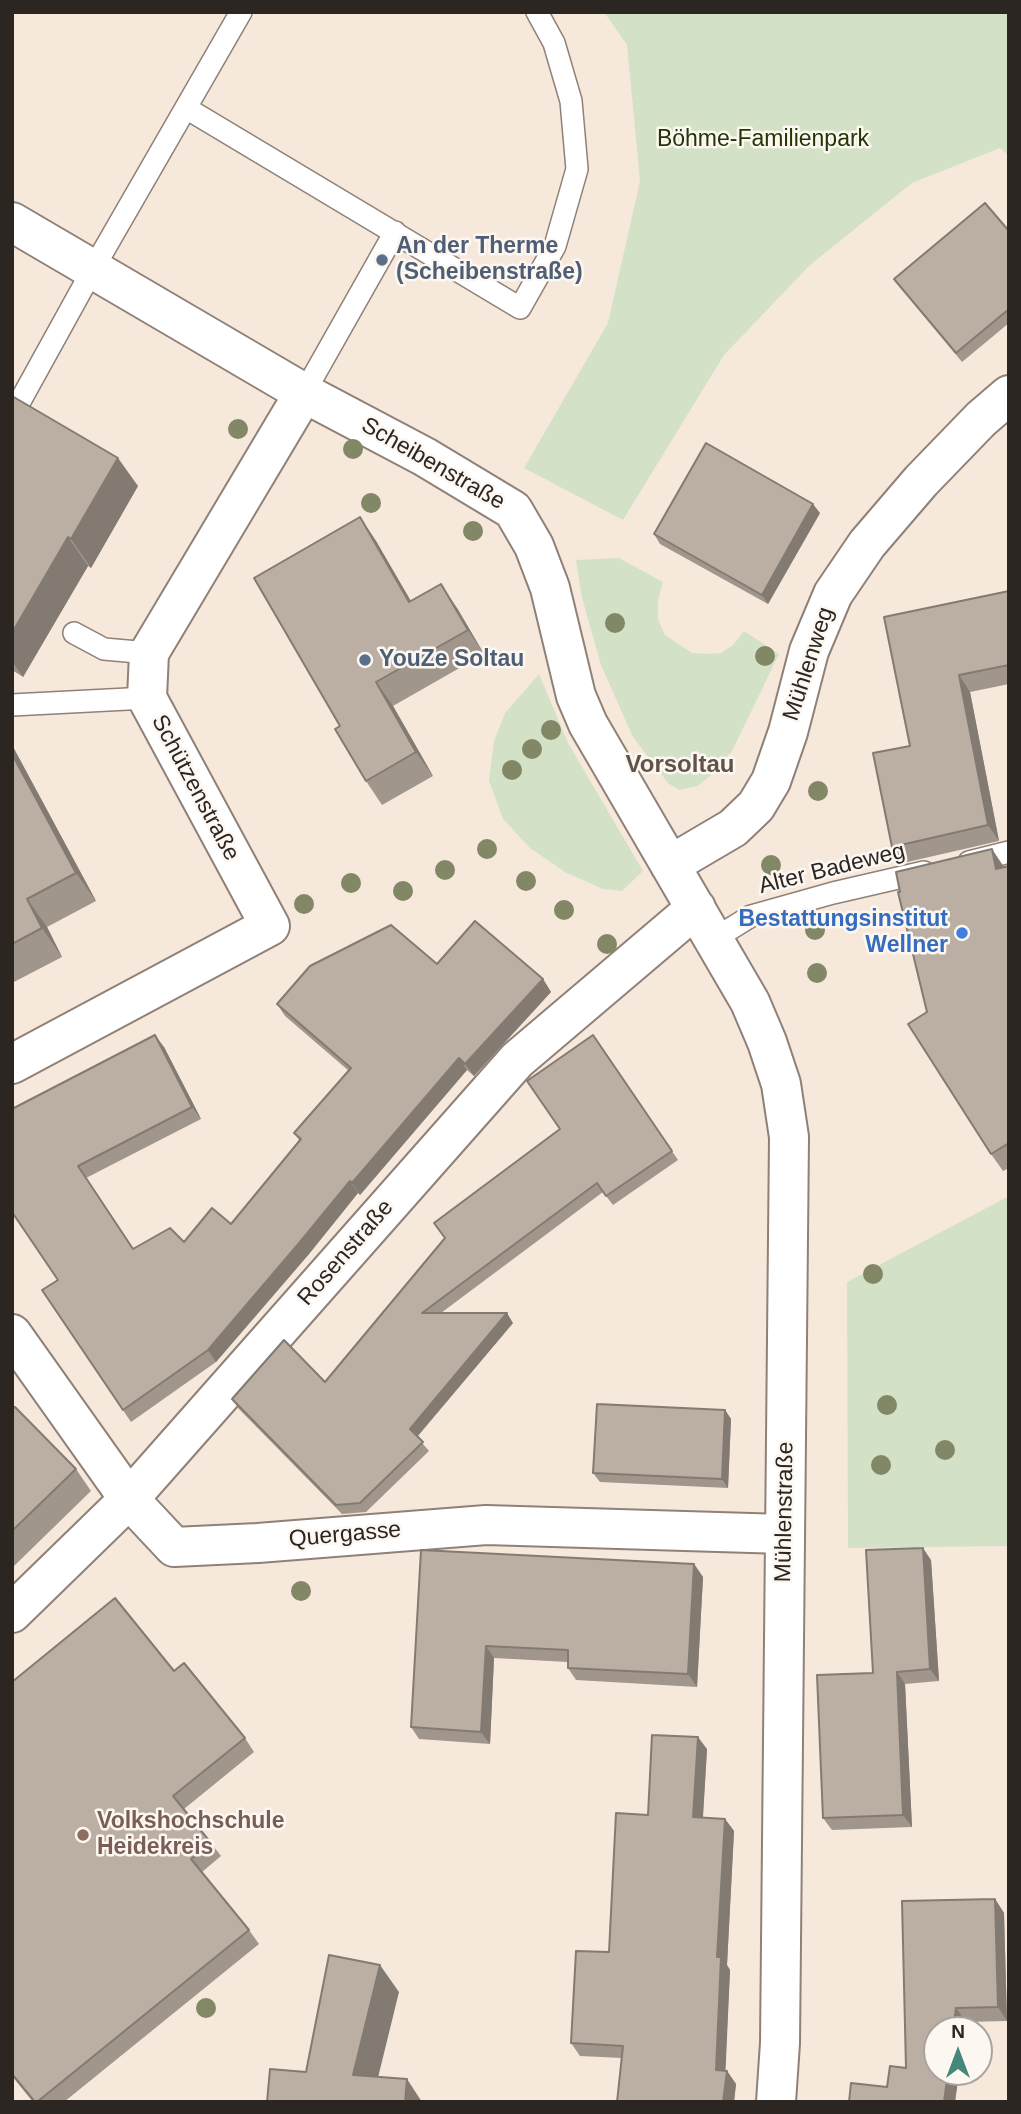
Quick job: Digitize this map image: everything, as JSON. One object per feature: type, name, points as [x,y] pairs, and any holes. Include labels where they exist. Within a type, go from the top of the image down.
[{"type":"street","name":"Scheibenstraße","points":[[12,222],[304,393],[425,457],[513,510],[534,546],[550,588],[576,696],[588,724],[705,924]]},
{"type":"street","name":"Schützenstraße","points":[[12,1064],[271,926],[147,698],[149,653],[304,393]]},
{"type":"street","name":"Mühlenweg","points":[[670,865],[733,828],[756,806],[771,781],[788,732],[808,651],[833,594],[867,544],[921,481],[981,419],[1009,395]]},
{"type":"street","name":"Rosenstraße","points":[[12,1613],[129,1499],[517,1060],[705,924]]},
{"type":"street","name":"Mühlenstraße","points":[[705,924],[750,1002],[767,1042],[781,1084],[789,1137],[780,2043],[776,2102]]},
{"type":"street","name":"Quergasse","points":[[12,1334],[129,1499],[174,1547],[486,1525],[784,1534]]},
{"type":"lane","points":[[13,414],[241,12]]},
{"type":"lane","points":[[186,108],[520,308],[555,246],[577,169],[570,101],[554,43],[537,12]]},
{"type":"lane","points":[[304,393],[395,232]]},
{"type":"lane","points":[[74,633],[104,649],[149,653]]},
{"type":"lane","points":[[12,705],[147,698]]},
{"type":"lane","name":"Alter Badeweg","points":[[705,924],[751,916],[833,893],[1009,852]]},
{"type":"green space","name":"Böhme-Familienpark","points":[[604,12],[1009,12],[1009,156],[1000,148],[912,183],[810,265],[724,355],[623,520],[524,468],[608,323],[640,181],[627,45]]},
{"type":"green space","points":[[619,558],[663,582],[658,600],[658,619],[665,635],[692,653],[721,653],[733,645],[744,631],[779,654],[732,751],[698,786],[679,790],[668,783],[633,737],[601,665],[582,598],[576,560]]},
{"type":"green space","points":[[539,674],[568,743],[643,871],[622,891],[603,889],[565,872],[530,848],[503,819],[489,781],[494,741],[505,713]]},
{"type":"green space","points":[[1009,1196],[1009,1546],[848,1548],[847,1282]]},
{"type":"building","points":[[985,203],[1009,231],[1009,309],[956,353],[894,279]]},
{"type":"building","points":[[12,396],[118,458],[12,633]]},
{"type":"building","points":[[706,443],[813,504],[762,595],[654,534]]},
{"type":"building","points":[[360,517],[409,602],[441,584],[468,630],[376,682],[416,752],[366,781],[335,729],[340,726],[254,578]]},
{"type":"building","points":[[1009,591],[1009,665],[959,675],[988,825],[892,847],[873,753],[910,746],[884,617]]},
{"type":"building","points":[[12,754],[76,873],[27,899],[42,928],[12,944]]},
{"type":"building","points":[[992,849],[996,869],[1009,866],[1009,1143],[991,1154],[908,1024],[927,1012],[898,892],[896,872]]},
{"type":"building","points":[[475,921],[543,979],[465,1064],[459,1058],[352,1183],[350,1181],[208,1350],[123,1410],[42,1290],[58,1280],[12,1212],[12,1109],[155,1035],[192,1107],[78,1166],[133,1249],[170,1228],[184,1242],[212,1208],[231,1224],[301,1139],[294,1133],[351,1068],[277,1004],[310,966],[391,925],[437,964]]},
{"type":"building","points":[[593,1035],[672,1151],[606,1196],[597,1183],[422,1313],[507,1313],[410,1429],[423,1442],[360,1503],[336,1505],[232,1399],[284,1340],[325,1382],[445,1238],[434,1223],[560,1129],[527,1081]]},
{"type":"building","points":[[597,1404],[725,1410],[722,1479],[593,1473]]},
{"type":"building","points":[[15,1407],[76,1469],[12,1531],[12,1409]]},
{"type":"building","points":[[923,1548],[930,1669],[897,1672],[903,1815],[823,1818],[817,1675],[873,1673],[866,1550]]},
{"type":"building","points":[[421,1550],[694,1564],[688,1674],[568,1668],[568,1650],[486,1646],[481,1732],[411,1727]]},
{"type":"building","points":[[115,1598],[174,1671],[184,1663],[245,1738],[173,1796],[211,1843],[191,1859],[249,1930],[35,2102],[12,2074],[12,1682]]},
{"type":"building","points":[[652,1735],[698,1737],[693,1817],[725,1819],[717,1957],[721,1957],[716,2070],[727,2071],[723,2102],[617,2102],[623,2046],[571,2043],[576,1951],[609,1952],[616,1813],[648,1815]]},
{"type":"building","points":[[995,1899],[998,2007],[956,2008],[955,2016],[923,2016],[923,2086],[946,2086],[944,2102],[849,2102],[851,2083],[887,2087],[890,2066],[906,2068],[902,1901]]},
{"type":"building","points":[[329,1955],[380,1965],[353,2075],[407,2079],[405,2102],[267,2102],[270,2069],[306,2072]]},
{"type":"place","name":"An der Therme (Scheibenstraße)","points":[[382,260]]},
{"type":"place","name":"YouZe Soltau","points":[[365,660]]},
{"type":"place","name":"Bestattungsinstitut Wellner","points":[[962,933]]},
{"type":"place","name":"Volkshochschule Heidekreis","points":[[83,1835]]},
{"type":"district","name":"Vorsoltau","points":[[680,765]]}]
